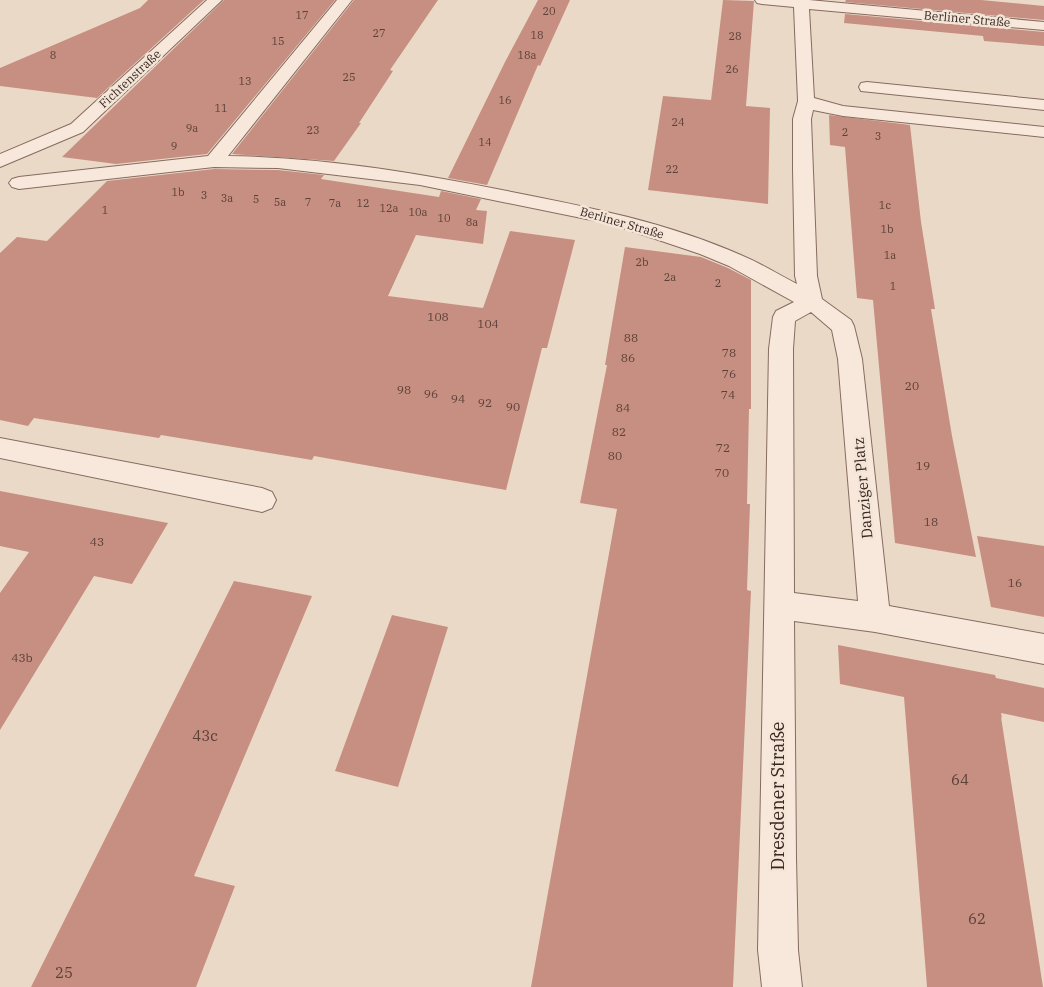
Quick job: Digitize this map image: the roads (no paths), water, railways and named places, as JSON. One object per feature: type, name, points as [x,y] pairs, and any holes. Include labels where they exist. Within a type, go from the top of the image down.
[{"type":"street","name":"Fichtenstraße","points":[[0,161],[77,128],[215,0]]},
{"type":"street","points":[[19,183],[214,161],[344,0]]},
{"type":"street","name":"Berliner Straße","points":[[762,0],[801,2],[1044,26]]},
{"type":"street","points":[[801,2],[806,101],[802,119],[802,169],[806,276],[812,302]]},
{"type":"street","points":[[867,87],[1044,105]]},
{"type":"street","points":[[806,101],[821,107],[843,111],[1044,132]]},
{"type":"street","name":"Berliner Straße","points":[[214,161],[278,162],[420,179],[616,219],[737,261],[812,302],[843,326],[850,359]]},
{"type":"street","name":"Dresdener Straße","points":[[782,987],[778,950],[781,348],[784,317],[812,302]]},
{"type":"street","name":"Danziger Platz","points":[[850,359],[875,618]]},
{"type":"street","points":[[0,448],[262,500]]},
{"type":"street","points":[[779,604],[875,618],[1044,648]]}]
